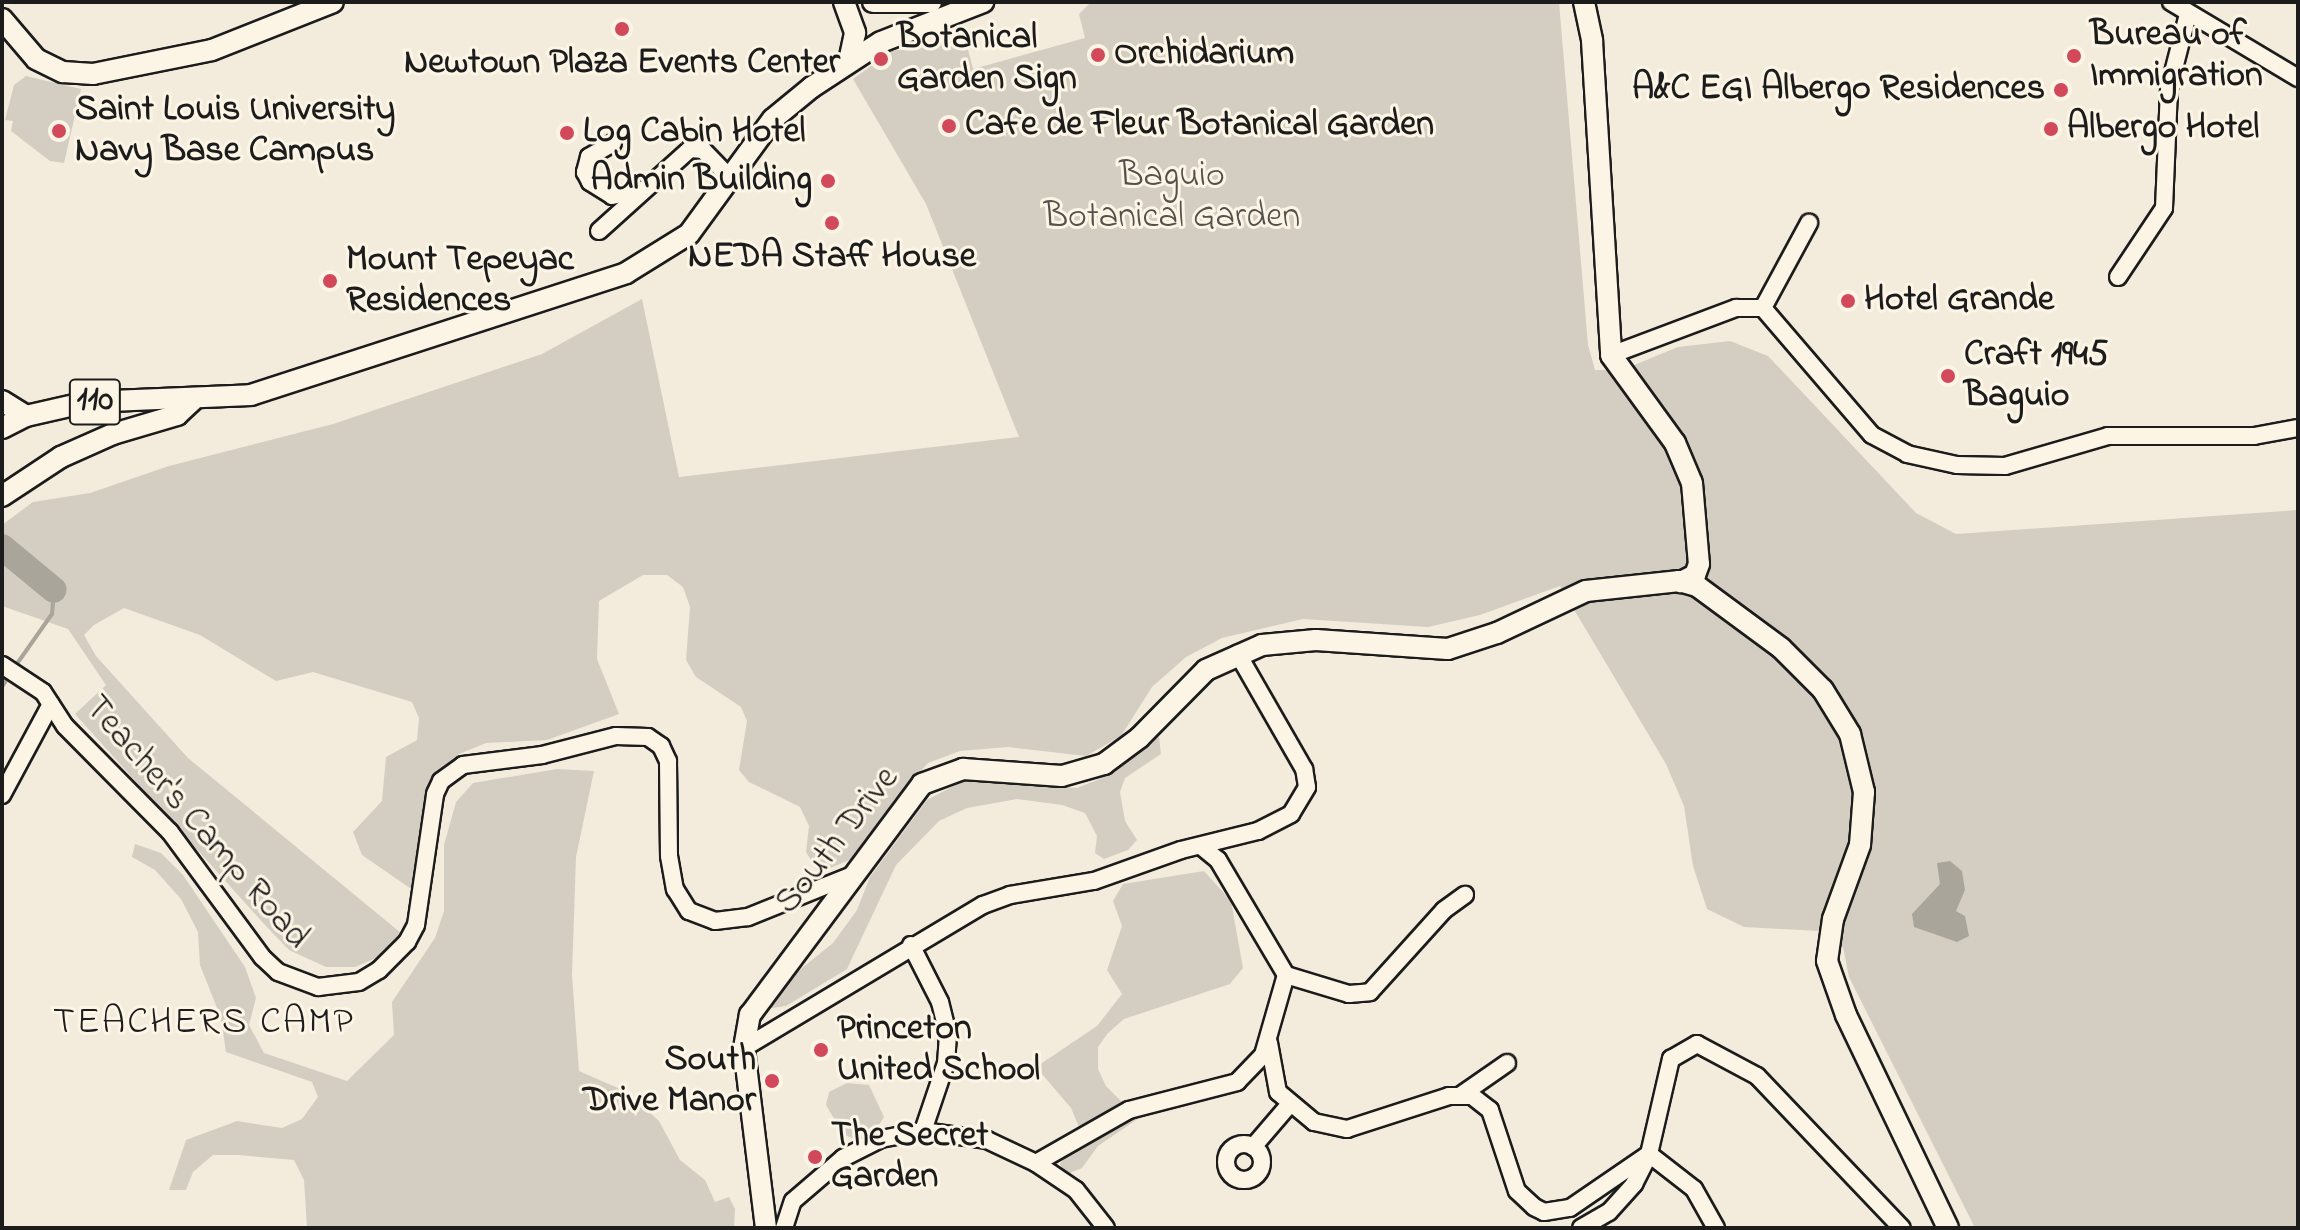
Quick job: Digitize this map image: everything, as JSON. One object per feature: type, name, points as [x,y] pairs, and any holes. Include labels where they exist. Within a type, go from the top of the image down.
[{"type":"main road","points":[[2,19],[36,59],[63,72],[93,74],[212,50],[333,2]]},
{"type":"main road","points":[[844,2],[855,33],[849,62]]},
{"type":"main road","points":[[873,2],[931,2]]},
{"type":"main road","name":"110","points":[[2,428],[26,416],[87,402],[192,401],[251,395],[626,273],[689,234],[773,119],[849,62],[927,20],[981,2]]},
{"type":"main road","points":[[1584,2],[1592,41],[1611,355],[1686,463],[1698,510],[1699,564],[1689,584],[1758,629],[1804,669],[1839,710],[1850,734],[1864,792],[1860,845],[1833,919],[1827,961],[1846,1015],[1948,1228]]},
{"type":"main road","points":[[2,401],[26,416]]},
{"type":"main road","points":[[2,496],[61,457],[113,434],[177,415],[192,401]]},
{"type":"main road","name":"South Drive","points":[[766,1228],[744,1048],[756,1002],[860,872],[910,797],[933,777],[963,769],[1062,776],[1104,764],[1139,738],[1187,685],[1238,654],[1262,645],[1316,640],[1448,649],[1497,633],[1586,591],[1689,584]]},
{"type":"street","points":[[2171,2],[2298,78]]},
{"type":"street","points":[[2118,277],[2164,208],[2169,88],[2188,14]]},
{"type":"street","points":[[613,143],[589,157],[585,172],[590,182],[612,196],[644,190]]},
{"type":"street","points":[[599,231],[682,153],[696,148],[729,177]]},
{"type":"street","points":[[1763,308],[1809,223]]},
{"type":"street","points":[[1611,355],[1736,308],[1763,308],[1872,435],[1932,461],[2005,466],[2108,436],[2254,436],[2298,428]]},
{"type":"street","points":[[744,1048],[911,945],[1010,895],[1094,881],[1212,849],[1277,824],[1301,802],[1307,787],[1297,751],[1238,654]]},
{"type":"street","name":"Teacher's Camp Road","points":[[2,665],[32,681],[65,726],[170,832],[262,957],[278,972],[318,987],[359,982],[387,964],[407,942],[416,925],[435,794],[441,781],[463,765],[542,755],[616,736],[648,737],[661,746],[668,761],[669,856],[675,889],[689,911],[715,921],[748,917],[860,872]]},
{"type":"street","points":[[2,795],[51,704]]},
{"type":"street","points":[[1212,849],[1286,975],[1349,994],[1370,992],[1465,895]]},
{"type":"street","points":[[911,945],[940,1002],[948,1035],[946,1063],[923,1131]]},
{"type":"street","points":[[1036,1163],[1129,1110],[1223,1087],[1247,1075],[1269,1043],[1286,975]]},
{"type":"street","points":[[1253,1147],[1283,1099],[1269,1043]]},
{"type":"street","points":[[1581,1228],[1624,1199],[1649,1154],[1671,1059],[1687,1046],[1707,1046],[1768,1086],[1902,1228]]},
{"type":"street","points":[[1247,1075],[1314,1122],[1347,1129],[1461,1095],[1507,1063]]},
{"type":"street","points":[[1461,1095],[1472,1096],[1490,1110],[1517,1191],[1544,1212],[1585,1201],[1649,1154]]},
{"type":"street","points":[[784,1228],[793,1201],[843,1158],[881,1139],[923,1131],[987,1140],[1036,1163],[1076,1190],[1106,1228]]},
{"type":"street","points":[[1649,1154],[1694,1189],[1716,1228]]},
{"type":"green space","name":"Baguio Botanical Garden","points":[[1091,2],[1559,2],[1588,345],[1595,370],[1622,370],[1678,347],[1730,341],[1768,356],[1916,513],[1956,534],[2298,510],[2298,1228],[1975,1228],[1849,977],[1843,947],[1819,931],[1744,927],[1707,909],[1693,866],[1684,806],[1666,764],[1560,586],[1480,615],[1428,627],[1303,619],[1222,638],[1186,657],[1152,687],[1121,736],[1086,756],[1008,747],[960,751],[928,763],[894,800],[856,857],[819,873],[806,852],[809,826],[800,807],[749,782],[739,770],[747,721],[741,707],[696,677],[686,660],[690,607],[683,587],[667,575],[643,575],[599,601],[597,659],[619,714],[547,740],[486,743],[459,754],[439,775],[424,823],[417,893],[362,855],[353,832],[382,801],[386,757],[417,740],[419,718],[412,702],[313,672],[276,681],[200,635],[124,608],[94,625],[84,635],[96,656],[188,758],[401,933],[395,950],[355,967],[326,967],[289,950],[75,714],[106,685],[68,629],[2,606],[2,525],[33,502],[90,493],[169,466],[333,424],[542,354],[642,299],[679,477],[1019,437],[926,204],[853,79],[892,51],[965,38],[973,69],[1085,38],[1079,14]]},
{"type":"green space","points":[[26,76],[81,89],[64,163],[50,161],[11,131],[13,121],[5,120],[14,85]]},
{"type":"green space","points":[[1159,737],[1161,754],[1125,778],[1120,792],[1125,821],[1137,840],[1128,850],[1104,859],[1095,853],[1097,836],[1085,813],[1062,805],[1017,799],[967,808],[939,821],[896,865],[847,969],[786,1006],[765,1009],[796,973],[833,943],[857,910],[870,877],[927,800],[963,781],[1077,788],[1102,778]]},
{"type":"green space","points":[[557,769],[594,771],[576,857],[572,975],[579,1071],[627,1092],[659,1121],[680,1160],[705,1180],[715,1202],[729,1197],[735,1209],[734,1228],[307,1228],[304,1180],[294,1160],[238,1155],[213,1155],[193,1172],[186,1190],[169,1190],[186,1140],[237,1121],[282,1128],[302,1119],[318,1097],[312,1082],[226,1052],[221,1018],[200,965],[198,932],[181,899],[155,870],[132,857],[135,844],[161,853],[183,875],[245,967],[256,998],[249,1025],[264,1053],[347,1081],[394,1035],[392,1002],[435,938],[444,911],[444,845],[456,802],[473,783]]},
{"type":"green space","points":[[1204,871],[1231,901],[1243,968],[1230,984],[1124,1019],[1108,1033],[1098,1047],[1098,1069],[1106,1086],[1121,1101],[1160,1112],[1139,1118],[1098,1146],[1082,1168],[1065,1175],[1060,1164],[1081,1132],[1071,1108],[1036,1067],[1097,1026],[1122,994],[1107,970],[1122,926],[1113,901],[1123,884]]},
{"type":"green space","points":[[847,1083],[869,1085],[884,1117],[877,1128],[852,1138],[843,1134],[826,1105],[829,1092]]},
{"type":"shaded area","points":[[1950,861],[1962,871],[1965,890],[1956,911],[1965,916],[1969,936],[1957,942],[1914,927],[1912,914],[1940,884],[1937,863]]},
{"type":"waterway","points":[[2,547],[54,590]]},
{"type":"waterway","points":[[14,668],[52,614],[54,590]]},
{"type":"waterway","points":[[2,687],[9,676]]},
{"type":"place","name":"Newtown Plaza Events Center","points":[[622,29]]},
{"type":"place","name":"Orchidarium","points":[[1098,55]]},
{"type":"place","name":"Bureau of Immigration","points":[[2074,56]]},
{"type":"place","name":"Botanical Garden Sign","points":[[881,59]]},
{"type":"place","name":"A&C EGI Albergo Residences","points":[[2061,90]]},
{"type":"place","name":"Cafe de Fleur Botanical Garden","points":[[949,126]]},
{"type":"place","name":"Albergo Hotel","points":[[2051,129]]},
{"type":"place","name":"Saint Louis University Navy Base Campus","points":[[59,131]]},
{"type":"place","name":"Log Cabin Hotel","points":[[567,133]]},
{"type":"place","name":"Admin Building","points":[[828,181]]},
{"type":"place","name":"NEDA Staff House","points":[[832,223]]},
{"type":"place","name":"Mount Tepeyac Residences","points":[[330,281]]},
{"type":"place","name":"Hotel Grande","points":[[1848,301]]},
{"type":"place","name":"Craft 1945 Baguio","points":[[1948,376]]},
{"type":"place","name":"Princeton United School","points":[[821,1050]]},
{"type":"place","name":"South Drive Manor","points":[[772,1081]]},
{"type":"place","name":"The Secret Garden","points":[[815,1157]]},
{"type":"district","name":"TEACHERS CAMP","points":[[204,1024]]}]
